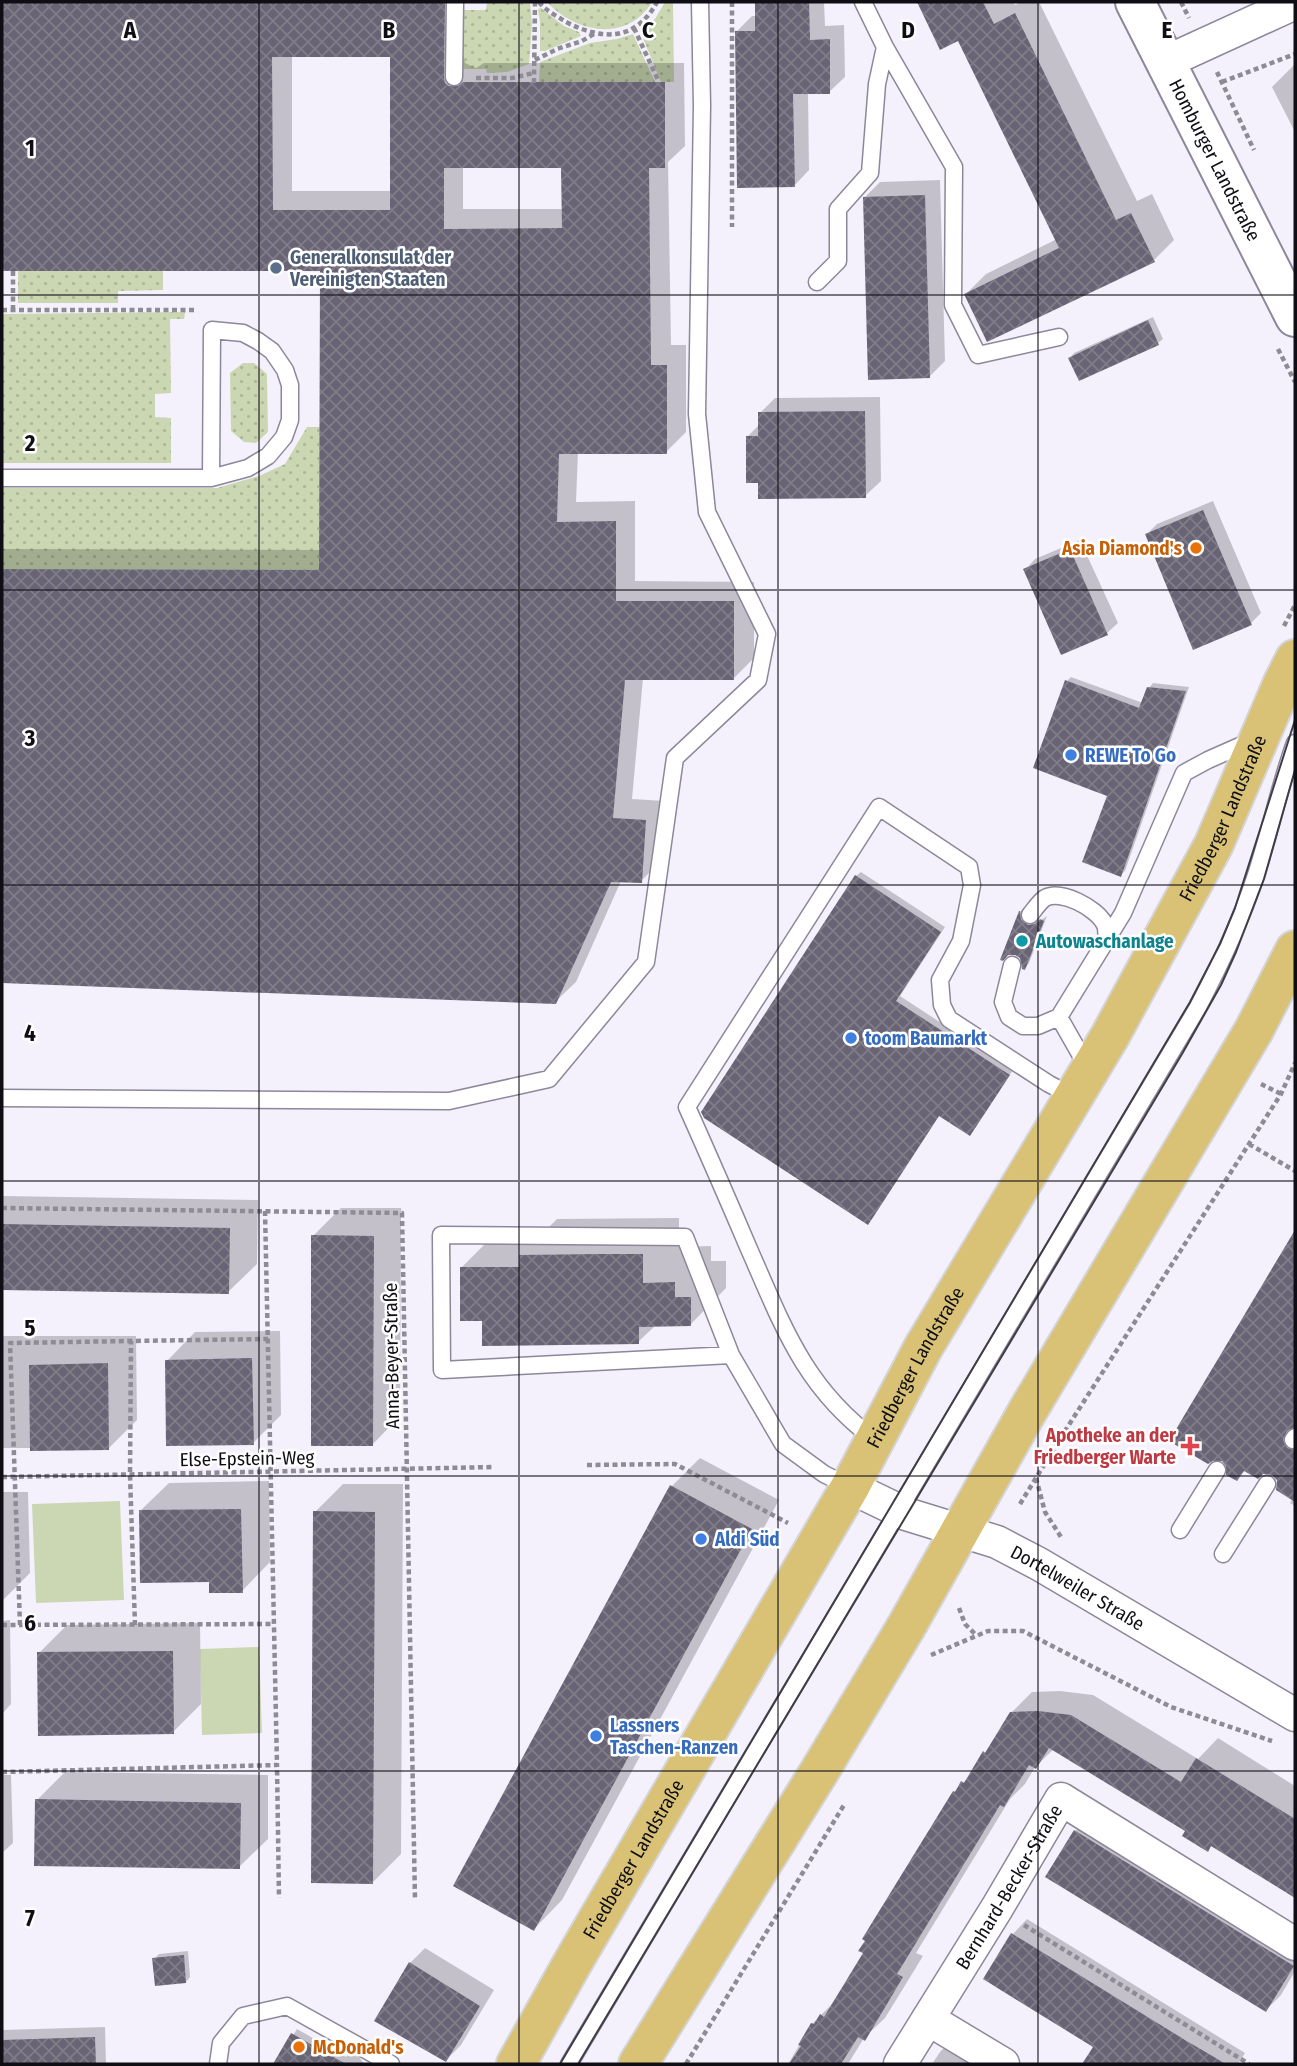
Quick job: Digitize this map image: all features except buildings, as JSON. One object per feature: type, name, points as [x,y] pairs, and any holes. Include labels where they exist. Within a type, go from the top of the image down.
[{"type":"main road","name":"Friedberger Landstraße","points":[[516,2064],[850,1487],[923,1348],[1082,1084],[1214,844],[1278,740],[1295,659]]},
{"type":"main road","points":[[638,2064],[820,1772],[906,1627],[1056,1363],[1254,1030],[1295,950]]},
{"type":"street","name":"Homburger Landstraße","points":[[1135,2],[1295,317]]},
{"type":"street","points":[[1166,62],[1295,3]]},
{"type":"street","name":"Dortelweiler Straße","points":[[850,1487],[899,1511],[997,1542],[1039,1564],[1289,1728]]},
{"type":"street","name":"Bernhard-Becker-Straße","points":[[900,2064],[1061,1799],[1295,1944]]},
{"type":"street","points":[[928,2019],[1003,2064]]},
{"type":"lane","points":[[454,78],[455,2]]},
{"type":"lane","points":[[2,1098],[449,1101],[549,1079],[646,962],[675,758],[758,680],[767,634],[706,513],[697,414],[702,106],[700,2]]},
{"type":"lane","points":[[863,2],[885,47],[954,167],[953,305],[978,355],[1059,337]]},
{"type":"lane","points":[[817,282],[838,261],[838,209],[870,173],[877,84],[885,47]]},
{"type":"lane","points":[[2,478],[211,478],[248,468],[268,456],[284,437],[290,419],[290,385],[285,370],[272,351],[258,341],[243,334],[212,330],[211,478]]},
{"type":"lane","points":[[1012,965],[1003,1002],[1009,1017],[1023,1026],[1038,1026],[1059,1017],[1123,914],[1184,774],[1208,760],[1278,740]]},
{"type":"lane","name":"Friedberger Landstraße","points":[[569,2064],[1198,1007],[1228,948],[1255,877],[1278,740]]},
{"type":"lane","points":[[874,1439],[853,1424],[814,1380],[790,1342],[687,1107],[878,807],[969,867],[972,885],[961,941],[940,980],[942,1004],[949,1019],[1049,1084],[1082,1084],[1059,1017]]},
{"type":"lane","points":[[1030,915],[1044,898],[1058,895],[1095,911],[1105,925],[1107,939]]},
{"type":"lane","points":[[731,1355],[442,1370],[442,1235],[685,1237],[731,1355],[783,1444],[824,1474],[850,1487]]},
{"type":"lane","points":[[1180,1530],[1217,1470]]},
{"type":"lane","points":[[1223,1554],[1267,1484]]},
{"type":"lane","points":[[218,2064],[221,2043],[243,2016],[287,2006],[391,2064]]},
{"type":"path","points":[[537,2],[583,31],[624,34],[650,16],[657,2]]},
{"type":"path","points":[[534,83],[537,2]]},
{"type":"path","points":[[732,2],[732,227]]},
{"type":"path","points":[[1181,2],[1256,155]]},
{"type":"path","points":[[634,28],[658,80]]},
{"type":"path","points":[[535,60],[582,41],[594,33]]},
{"type":"path","points":[[1222,82],[1295,54]]},
{"type":"path","points":[[454,78],[512,78],[534,72]]},
{"type":"path","points":[[13,271],[13,310]]},
{"type":"path","points":[[2,310],[203,311]]},
{"type":"path","points":[[1063,1434],[1281,1094],[1295,1063]]},
{"type":"path","points":[[1257,1081],[1281,1094]]},
{"type":"path","points":[[1249,1144],[1295,1171]]},
{"type":"path","name":"Anna-Beyer-Straße","points":[[2,1208],[402,1213],[415,1900]]},
{"type":"path","points":[[265,1211],[279,1898]]},
{"type":"path","points":[[20,1625],[10,1343],[268,1339]]},
{"type":"path","points":[[131,1341],[130,1475],[135,1625]]},
{"type":"path","points":[[587,1465],[675,1464],[794,1526]]},
{"type":"path","name":"Else-Epstein-Weg","points":[[2,1477],[493,1467]]},
{"type":"path","points":[[959,1607],[965,1624],[977,1636]]},
{"type":"path","points":[[2,1625],[274,1624]]},
{"type":"path","points":[[930,1656],[988,1631],[1023,1631],[1171,1707],[1271,1741],[1289,1728]]},
{"type":"path","points":[[2,1772],[276,1765]]},
{"type":"path","points":[[997,1908],[1249,2064]]},
{"type":"green space","points":[[487,2],[530,2],[532,23],[529,64],[507,72],[487,73],[486,69],[459,69],[460,10],[486,10]]},
{"type":"green space","points":[[547,2],[652,2],[642,15],[629,24],[601,29],[572,21]]},
{"type":"green space","points":[[665,2],[673,2],[674,82],[661,82],[640,31],[655,19]]},
{"type":"green space","points":[[541,8],[564,26],[579,32],[581,36],[540,51],[538,9]]},
{"type":"green space","points":[[633,34],[655,82],[539,82],[540,62],[590,43]]},
{"type":"green space","points":[[18,271],[163,271],[163,290],[118,291],[118,303],[18,303]]},
{"type":"green space","points":[[185,312],[184,319],[170,319],[171,393],[155,394],[155,417],[171,418],[171,463],[2,463],[2,314]]},
{"type":"green space","points":[[243,363],[254,363],[267,374],[268,432],[256,443],[244,442],[231,431],[230,373]]},
{"type":"green space","points":[[307,427],[320,427],[319,570],[2,569],[2,488],[217,488],[259,476],[285,464]]},
{"type":"green space","points":[[120,1501],[124,1600],[36,1603],[32,1504]]},
{"type":"green space","points":[[259,1647],[262,1733],[202,1735],[200,1649]]},
{"type":"tram line","points":[[560,2064],[1190,1002],[1235,908],[1295,720]]},
{"type":"tram line","points":[[578,2064],[1221,985],[1264,879],[1295,770]]},
{"type":"place","name":"Generalkonsulat der Vereinigten Staaten","points":[[276,268]]},
{"type":"place","name":"Asia Diamond's","points":[[1196,548]]},
{"type":"place","name":"REWE To Go","points":[[1071,755]]},
{"type":"place","name":"Autowaschanlage","points":[[1022,941]]},
{"type":"place","name":"toom Baumarkt","points":[[851,1038]]},
{"type":"place","name":"Apotheke an der Friedberger Warte","points":[[1190,1446]]},
{"type":"place","name":"Aldi Süd","points":[[701,1539]]},
{"type":"place","name":"Lassners Taschen-Ranzen","points":[[596,1736]]},
{"type":"place","name":"McDonald's","points":[[299,2047]]}]
